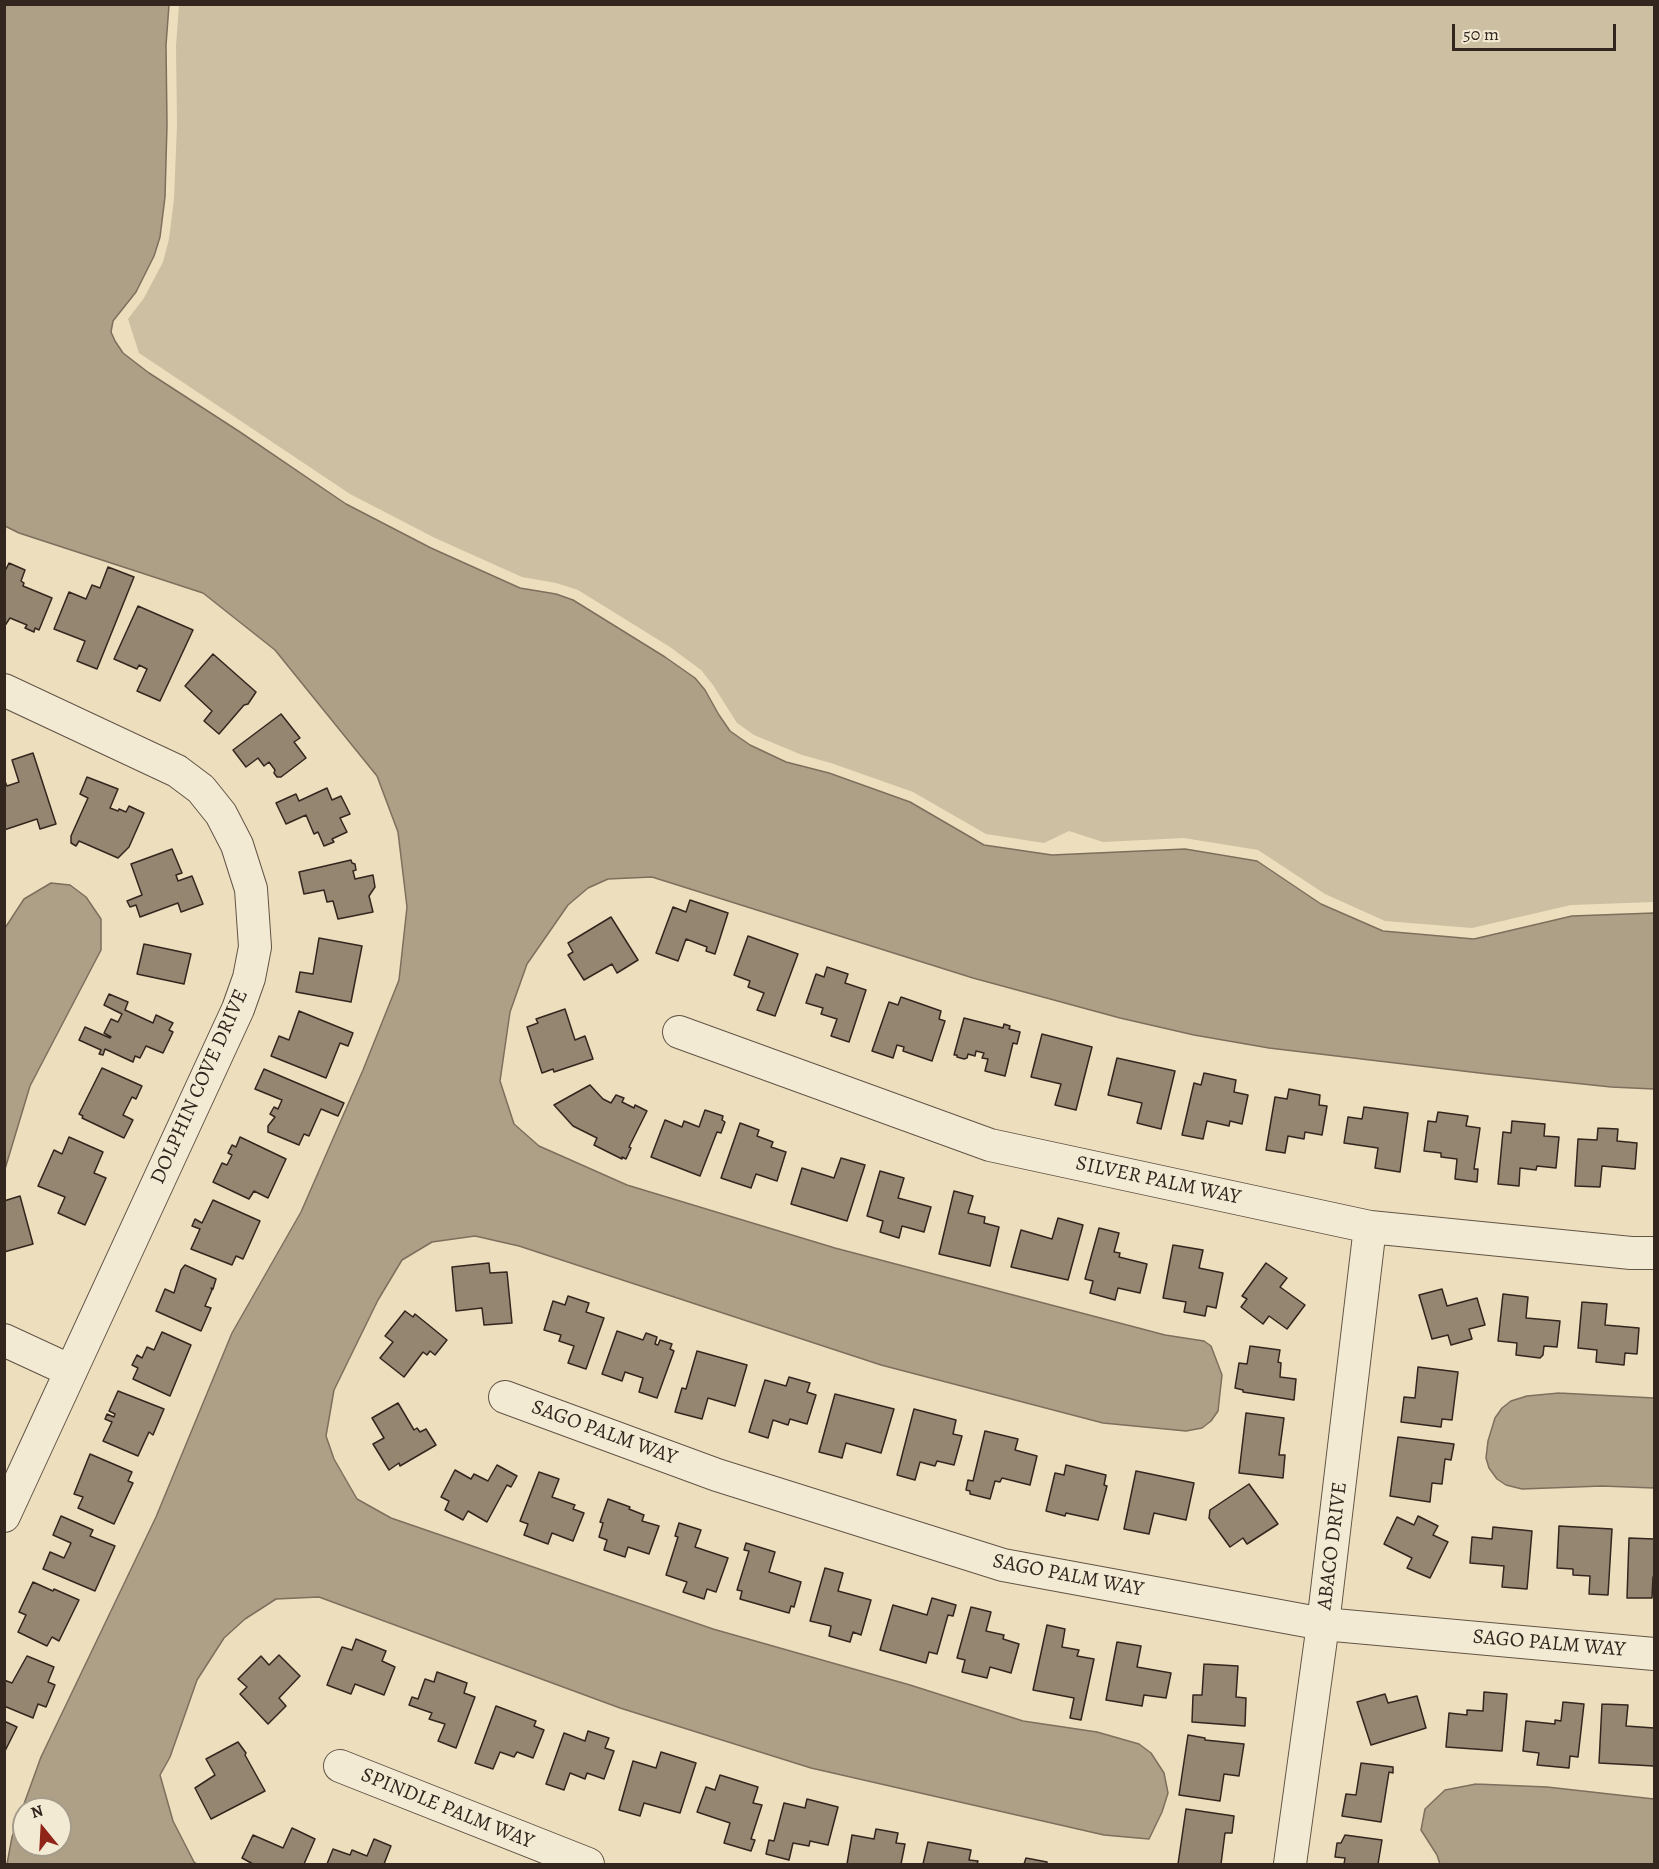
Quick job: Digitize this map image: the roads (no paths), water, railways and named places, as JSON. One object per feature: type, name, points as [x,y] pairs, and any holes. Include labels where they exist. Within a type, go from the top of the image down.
[{"type":"street","name":"DOLPHIN COVE DRIVE","points":[[4,690],[177,771],[201,789],[221,814],[237,845],[251,889],[255,947],[249,978],[238,1008],[4,1516]]},
{"type":"street","name":"SILVER PALM WAY","points":[[679,1032],[990,1145],[1370,1227],[1654,1254]]},
{"type":"street","name":"ABACO DRIVE","points":[[1290,1864],[1323,1624],[1370,1227]]},
{"type":"street","points":[[4,1340],[71,1371]]},
{"type":"street","name":"SAGO PALM WAY","points":[[505,1397],[717,1474],[1003,1565],[1323,1624],[1654,1654]]},
{"type":"street","name":"SPINDLE PALM WAY","points":[[340,1766],[588,1864]]}]
